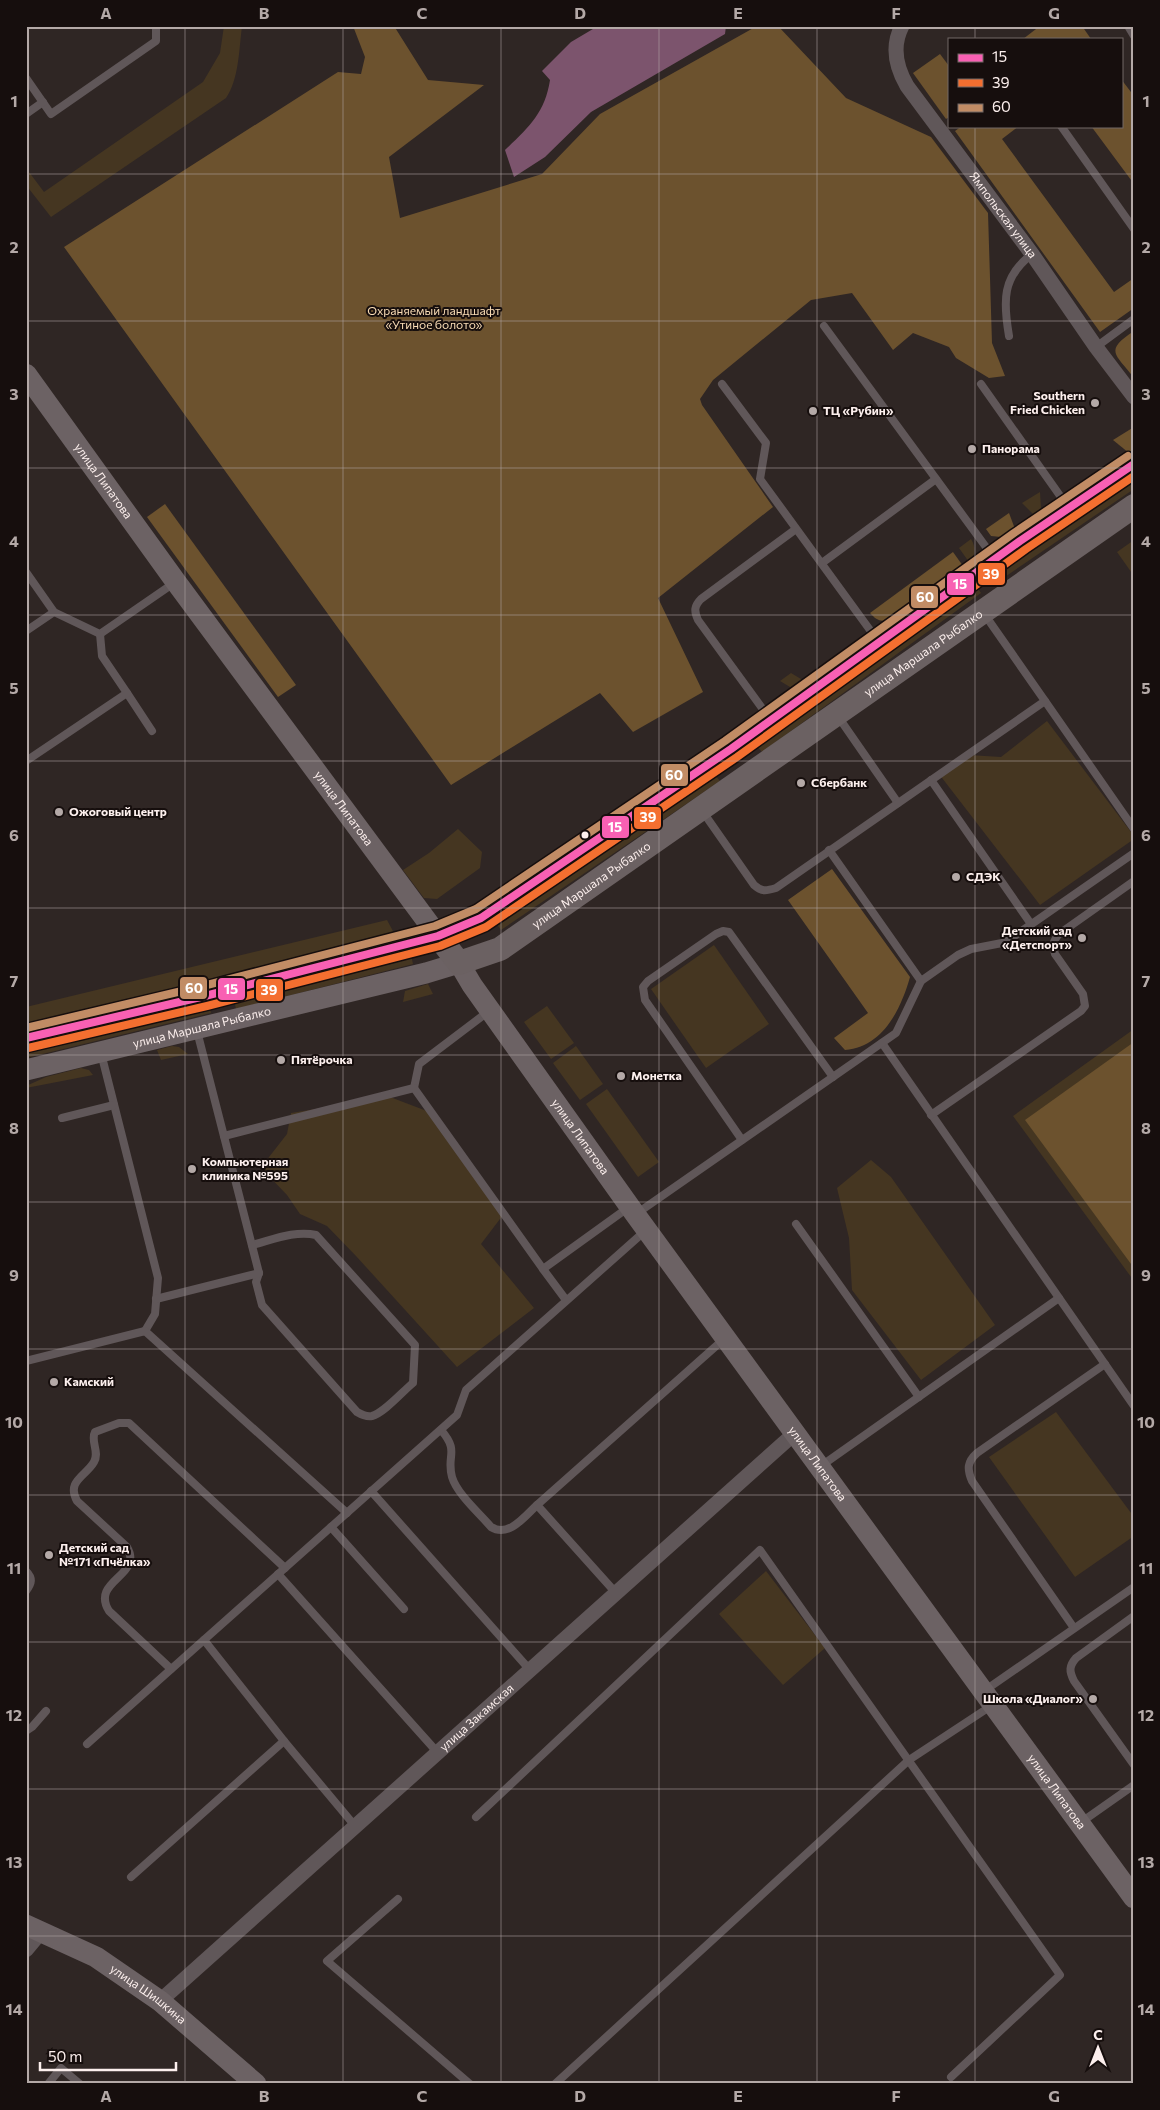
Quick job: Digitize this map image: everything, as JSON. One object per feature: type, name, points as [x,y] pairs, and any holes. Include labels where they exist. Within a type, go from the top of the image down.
[{"type":"main road","points":[[438,936],[481,918],[731,749],[995,559],[1134,464]]},
{"type":"main road","name":"улица Маршала Рыбалко","points":[[458,963],[500,949],[1134,506]]},
{"type":"main road","points":[[731,749],[723,761],[726,773],[738,776],[750,773]]},
{"type":"main road","name":"улица Липатова","points":[[438,936],[458,963]]},
{"type":"street","name":"Ямпольская улица","points":[[902,26],[895,53],[900,74],[946,129],[1096,347],[1134,397]]},
{"type":"street","name":"улица Липатова","points":[[26,374],[176,582],[438,936]]},
{"type":"street","points":[[26,1038],[205,996],[438,936]]},
{"type":"street","name":"улица Липатова","points":[[458,963],[637,1217],[1134,1898]]},
{"type":"street","name":"улица Маршала Рыбалко","points":[[26,1070],[426,974],[458,963]]},
{"type":"street","points":[[205,996],[219,1007],[206,1027]]},
{"type":"street","name":"улица Закамская","points":[[160,2001],[795,1433]]},
{"type":"street","points":[[26,1950],[34,1928]]},
{"type":"street","name":"улица Шишкина","points":[[34,1928],[96,1956],[160,2001],[256,2084]]},
{"type":"lane","points":[[26,78],[51,114],[156,41],[156,26]]},
{"type":"lane","points":[[1128,26],[1134,36]]},
{"type":"lane","points":[[26,114],[43,102]]},
{"type":"lane","points":[[1062,128],[1134,229]]},
{"type":"lane","points":[[1009,336],[1005,313],[1008,287],[1020,264],[1032,254]]},
{"type":"lane","points":[[1096,347],[1134,319]]},
{"type":"lane","points":[[824,326],[995,559]]},
{"type":"lane","points":[[722,384],[766,443],[760,479],[880,642]]},
{"type":"lane","points":[[981,384],[1068,508]]},
{"type":"lane","points":[[822,563],[936,479]]},
{"type":"lane","points":[[771,720],[694,612],[695,605],[701,599],[796,529]]},
{"type":"lane","points":[[26,572],[54,612],[100,634]]},
{"type":"lane","points":[[100,634],[176,582]]},
{"type":"lane","points":[[26,630],[54,612]]},
{"type":"lane","points":[[983,612],[1134,829]]},
{"type":"lane","points":[[100,634],[102,656],[152,730]]},
{"type":"lane","points":[[26,761],[127,693]]},
{"type":"lane","points":[[700,808],[759,890],[766,891],[776,888],[1045,701]]},
{"type":"lane","points":[[836,713],[898,802]]},
{"type":"lane","points":[[931,780],[1031,924]]},
{"type":"lane","points":[[829,850],[921,981]]},
{"type":"lane","points":[[543,1268],[637,1217],[742,1140],[896,1033],[921,981],[958,955],[971,949],[1002,943],[1134,853]]},
{"type":"lane","points":[[931,1115],[1081,1011],[1085,1006],[1083,994],[1055,954],[1054,940],[1058,934],[1134,882]]},
{"type":"lane","points":[[742,1140],[644,1000],[643,987],[648,981],[716,934],[723,931],[729,932],[833,1077]]},
{"type":"lane","points":[[490,1010],[419,1064],[414,1088],[566,1300]]},
{"type":"lane","points":[[206,1027],[224,1136],[259,1273],[256,1282],[262,1305],[357,1412],[364,1416],[379,1413],[413,1383],[415,1345],[316,1235],[306,1232],[252,1245]]},
{"type":"lane","points":[[882,1043],[1134,1406]]},
{"type":"lane","points":[[26,1361],[145,1330],[154,1314],[158,1278],[101,1053]]},
{"type":"lane","points":[[224,1136],[414,1088]]},
{"type":"lane","points":[[62,1118],[114,1104]]},
{"type":"lane","points":[[87,1744],[457,1415],[466,1390],[566,1300],[637,1217]]},
{"type":"lane","points":[[796,1224],[919,1397]]},
{"type":"lane","points":[[156,1299],[259,1273]]},
{"type":"lane","points":[[820,1467],[1058,1298]]},
{"type":"lane","points":[[145,1330],[347,1513]]},
{"type":"lane","points":[[440,1430],[452,1444],[452,1478],[459,1490],[492,1527],[504,1531],[511,1528],[725,1338]]},
{"type":"lane","points":[[1074,1628],[972,1481],[968,1465],[970,1459],[977,1453],[1105,1364]]},
{"type":"lane","points":[[171,1669],[109,1611],[104,1603],[105,1594],[109,1587],[127,1569],[131,1562],[131,1555],[127,1548],[77,1501],[73,1494],[73,1488],[77,1481],[95,1461],[97,1455],[93,1435],[95,1432],[119,1423],[130,1423],[135,1427],[282,1571],[438,1753]]},
{"type":"lane","points":[[371,1492],[530,1670]]},
{"type":"lane","points":[[537,1505],[616,1593]]},
{"type":"lane","points":[[331,1527],[404,1609]]},
{"type":"lane","points":[[476,1817],[760,1550],[1060,1975],[951,2077]]},
{"type":"lane","points":[[26,1570],[31,1577],[32,1583],[26,1591]]},
{"type":"lane","points":[[556,2084],[909,1760],[1074,1628],[1134,1587]]},
{"type":"lane","points":[[1134,1616],[1076,1658],[1070,1665],[1070,1673],[1074,1681],[1134,1765]]},
{"type":"lane","points":[[204,1640],[284,1741],[355,1826]]},
{"type":"lane","points":[[26,1731],[32,1728],[46,1712]]},
{"type":"lane","points":[[131,1877],[284,1741]]},
{"type":"lane","points":[[1080,1823],[1134,1785]]},
{"type":"lane","points":[[398,1899],[327,1961],[470,2084]]},
{"type":"lane","points":[[48,2084],[61,2068],[80,2084]]},
{"type":"shaded area","points":[[224,26],[242,26],[234,82],[226,98],[51,217],[26,185],[26,168],[44,192],[203,82],[220,53]]},
{"type":"shaded area","points":[[598,26],[726,26],[725,34],[591,112],[545,157],[514,177],[505,150],[528,127],[540,111],[548,92],[550,80],[542,71],[571,42]]},
{"type":"shaded area","points":[[1134,477],[1134,489],[990,587],[984,579]]},
{"type":"shaded area","points":[[1040,492],[1041,509],[1034,515],[1022,503]]},
{"type":"shaded area","points":[[971,539],[974,551],[973,557],[969,562],[959,548]]},
{"type":"shaded area","points":[[1134,540],[1134,576],[1117,552]]},
{"type":"shaded area","points":[[976,586],[981,593],[762,752],[756,745]]},
{"type":"shaded area","points":[[791,673],[806,682],[795,690],[780,681]]},
{"type":"shaded area","points":[[1047,721],[1134,836],[1134,839],[1040,905],[939,774],[969,755],[1001,757]]},
{"type":"shaded area","points":[[714,774],[720,781],[501,930],[496,923]]},
{"type":"shaded area","points":[[458,829],[482,852],[480,868],[437,899],[424,898],[403,870],[429,853]]},
{"type":"shaded area","points":[[387,920],[394,933],[26,1025],[26,1007]]},
{"type":"shaded area","points":[[714,945],[769,1024],[706,1068],[651,989]]},
{"type":"shaded area","points":[[411,955],[413,964],[236,1009],[234,1000]]},
{"type":"shaded area","points":[[428,984],[433,994],[403,1002],[405,991]]},
{"type":"shaded area","points":[[209,1005],[211,1013],[26,1058],[26,1049]]},
{"type":"shaded area","points":[[547,1006],[574,1043],[551,1059],[524,1022]]},
{"type":"shaded area","points":[[1134,1029],[1134,1281],[1013,1116]]},
{"type":"shaded area","points":[[172,1046],[179,1047],[188,1054],[161,1060],[157,1050]]},
{"type":"shaded area","points":[[576,1046],[603,1084],[580,1100],[553,1063]]},
{"type":"shaded area","points":[[81,1068],[89,1070],[93,1075],[26,1088],[26,1086],[46,1077]]},
{"type":"shaded area","points":[[607,1089],[659,1162],[638,1177],[586,1104]]},
{"type":"shaded area","points":[[390,1097],[432,1113],[503,1215],[481,1244],[534,1308],[457,1367],[327,1226],[300,1214],[287,1195],[263,1170],[269,1157],[287,1134],[291,1113]]},
{"type":"shaded area","points":[[871,1160],[891,1177],[995,1325],[921,1380],[852,1290],[849,1238],[837,1188]]},
{"type":"shaded area","points":[[1056,1412],[1134,1517],[1134,1536],[1075,1577],[989,1457]]},
{"type":"shaded area","points":[[766,1571],[825,1648],[783,1685],[719,1614]]},
{"type":"green space","name":"Охраняемый ландшафт «Утиное болото»","points":[[353,26],[394,26],[428,80],[484,85],[389,157],[400,218],[542,174],[600,114],[757,26],[778,26],[846,98],[931,137],[988,213],[992,343],[1005,376],[989,378],[956,358],[949,347],[913,333],[893,350],[852,293],[811,300],[713,380],[700,399],[702,405],[773,507],[658,598],[703,692],[633,732],[600,693],[451,785],[64,247],[338,72],[361,74],[365,57]]},
{"type":"green space","points":[[1040,26],[1082,26],[1090,38],[1024,38]]},
{"type":"green space","points":[[940,54],[948,65],[948,118],[946,119],[913,73]]},
{"type":"green space","points":[[1122,80],[1134,96],[1134,184],[1092,128],[1122,128]]},
{"type":"green space","points":[[959,128],[1016,128],[1002,139],[1114,292],[1134,278],[1134,308],[1100,332],[955,131]]},
{"type":"green space","points":[[1134,331],[1134,378],[1118,357],[1116,348],[1119,343]]},
{"type":"green space","points":[[1134,427],[1134,450],[1129,453],[1113,440]]},
{"type":"green space","points":[[165,504],[296,685],[278,697],[147,517]]},
{"type":"green space","points":[[1009,513],[1015,529],[1001,537],[991,536],[986,529]]},
{"type":"green space","points":[[953,552],[963,566],[892,618],[880,620],[870,613]]},
{"type":"green space","points":[[832,869],[910,977],[895,1013],[880,1034],[870,1042],[845,1050],[834,1038],[868,1013],[788,900]]},
{"type":"green space","points":[[1134,1042],[1134,1268],[1025,1120]]},
{"type":"transit line","name":"60","points":[[26,1028],[203,986],[435,926],[476,909],[725,741],[1014,533],[1128,456]]},
{"type":"transit line","name":"15","points":[[26,1038],[205,996],[438,936],[481,918],[731,749],[1020,541],[1134,464]]},
{"type":"transit line","name":"39","points":[[28,1048],[207,1006],[440,946],[486,927],[737,757],[1026,549],[1134,476]]},
{"type":"place","name":"Southern Fried Chicken","points":[[1095,403]]},
{"type":"place","name":"ТЦ «Рубин»","points":[[813,411]]},
{"type":"place","name":"Панорама","points":[[972,449]]},
{"type":"place","name":"Сбербанк","points":[[801,783]]},
{"type":"place","name":"Ожоговый центр","points":[[59,812]]},
{"type":"place","name":"СДЭК","points":[[956,877]]},
{"type":"place","name":"Детский сад «Детспорт»","points":[[1082,938]]},
{"type":"place","name":"Пятёрочка","points":[[281,1060]]},
{"type":"place","name":"Монетка","points":[[621,1076]]},
{"type":"place","name":"Компьютерная клиника №595","points":[[192,1169]]},
{"type":"place","name":"Камский","points":[[54,1382]]},
{"type":"place","name":"Детский сад №171 «Пчёлка»","points":[[49,1555]]},
{"type":"place","name":"Школа «Диалог»","points":[[1093,1699]]}]
